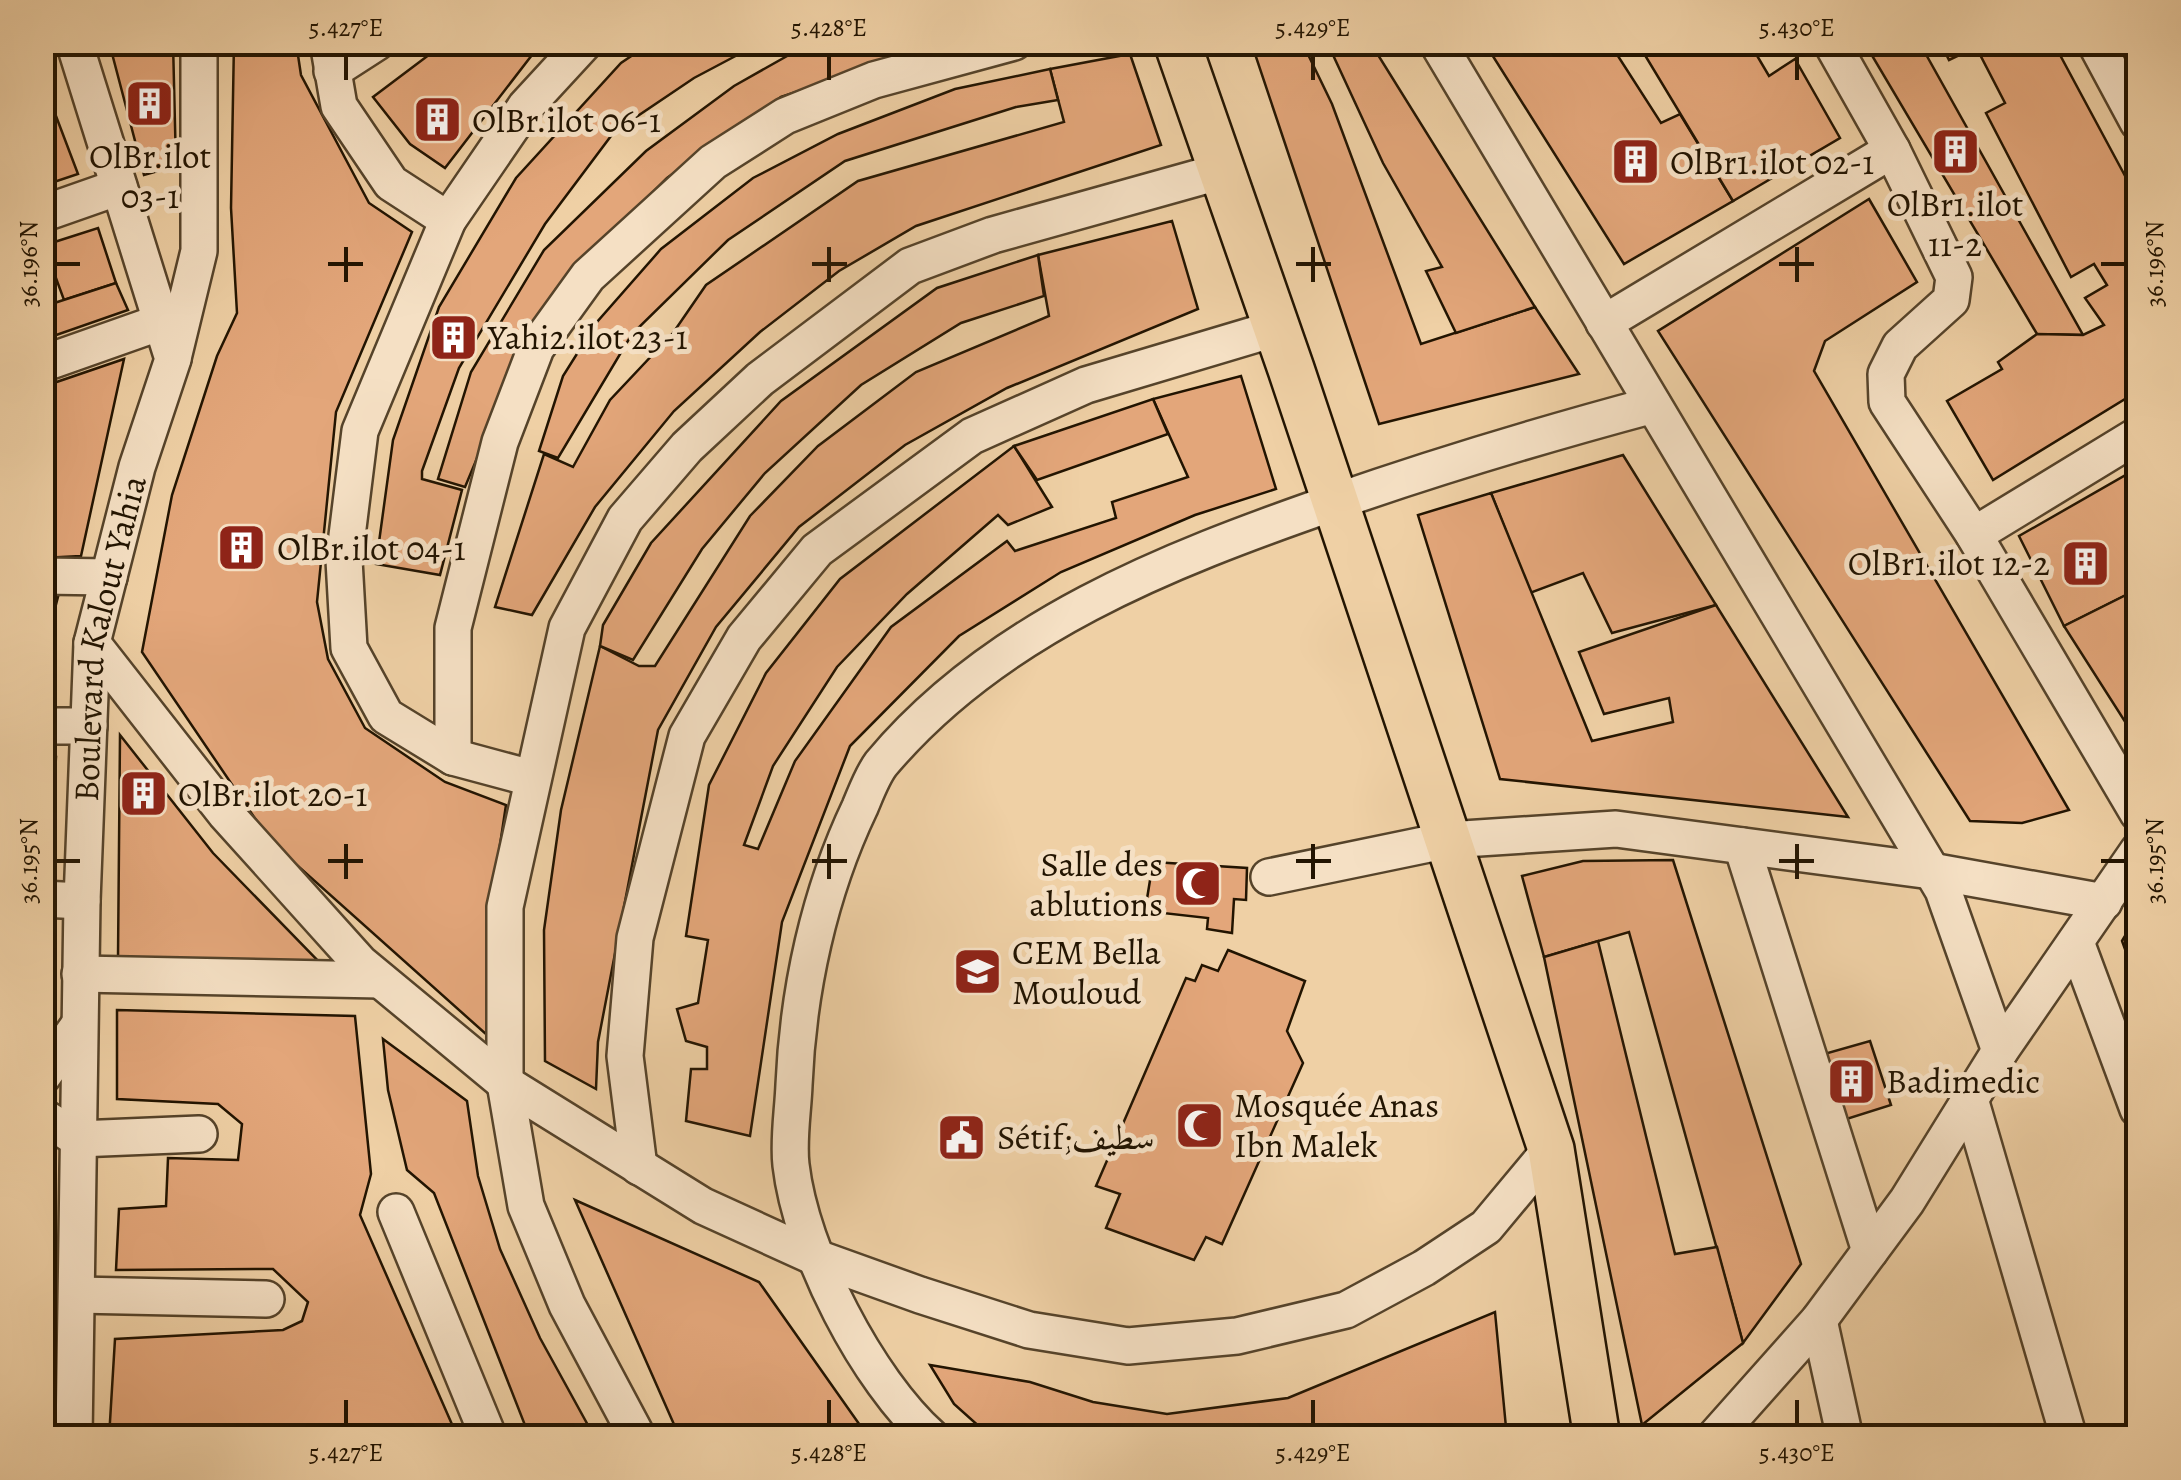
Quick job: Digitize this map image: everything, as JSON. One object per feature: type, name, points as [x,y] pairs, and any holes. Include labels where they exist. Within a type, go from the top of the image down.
[{"type":"main road","points":[[1177,42],[1336,502],[1551,1149],[1597,1438]]},
{"type":"street","points":[[42,53],[74,42],[173,358]]},
{"type":"street","name":"Boulevard Kalout Yahia","points":[[74,1438],[64,1305],[78,1139],[92,643],[136,467],[173,358],[199,250],[199,42]]},
{"type":"street","points":[[378,42],[330,57],[339,106],[391,183],[448,220]]},
{"type":"street","points":[[531,778],[453,757],[386,716],[350,648],[344,560],[360,432],[448,220],[526,106],[585,42]]},
{"type":"street","points":[[453,757],[453,628],[500,442],[536,348],[588,276],[713,162],[785,116],[874,80],[1014,42]]},
{"type":"street","points":[[1437,42],[1943,890],[2000,1051]]},
{"type":"street","points":[[1831,42],[1892,150],[1954,277],[1951,300],[1900,346],[1886,374],[1887,402],[1974,535],[2138,813]]},
{"type":"street","points":[[2095,42],[2127,71],[2138,122]]},
{"type":"street","points":[[1604,324],[1892,150]]},
{"type":"street","points":[[638,1438],[567,1305],[526,1206],[505,1082],[505,906],[567,628],[625,519],[687,447],[760,380],[910,266],[993,235],[1222,170]]},
{"type":"street","points":[[42,214],[119,187]]},
{"type":"street","points":[[42,364],[161,322]]},
{"type":"street","points":[[639,1167],[625,1056],[635,938],[687,736],[744,638],[817,550],[972,436],[1086,385],[1277,328]]},
{"type":"street","points":[[932,1438],[910,1418],[858,1346],[817,1258],[791,1165],[796,1046],[812,953],[837,855],[879,767],[941,705],[1008,648],[1211,545],[1481,452],[1653,404]]},
{"type":"street","points":[[1974,535],[2138,435]]},
{"type":"street","points":[[42,576],[109,577]]},
{"type":"street","points":[[92,643],[224,814],[380,980],[505,1082],[702,1206],[817,1258],[1029,1330],[1128,1346],[1237,1336],[1346,1310],[1424,1268],[1486,1227],[1551,1149]]},
{"type":"street","points":[[42,726],[89,726]]},
{"type":"street","points":[[1269,877],[1448,840],[1616,829],[1932,871],[2104,902]]},
{"type":"street","points":[[1742,846],[1870,1251]]},
{"type":"street","points":[[1714,1438],[1819,1320],[1870,1251],[2000,1051],[2138,851]]},
{"type":"street","points":[[42,899],[82,901]]},
{"type":"street","points":[[2076,942],[2138,1108]]},
{"type":"street","points":[[80,974],[380,980]]},
{"type":"street","points":[[42,1078],[80,1025]]},
{"type":"street","points":[[1970,1099],[2068,1438]]},
{"type":"street","points":[[42,1116],[78,1139],[199,1134]]},
{"type":"street","points":[[396,1212],[489,1438]]},
{"type":"street","points":[[64,1305],[266,1299]]},
{"type":"street","points":[[1819,1320],[1846,1438]]},
{"type":"building","name":"OlBr.ilot 03-1","points":[[109,42],[173,42],[176,166],[144,175]]},
{"type":"building","name":"OlBr.ilot 04-1","points":[[234,42],[296,42],[301,75],[369,203],[412,232],[336,412],[317,602],[328,659],[365,728],[445,782],[506,805],[489,918],[487,1035],[271,842],[142,652],[172,495],[217,356],[237,313],[231,208]]},
{"type":"building","name":"OlBr.ilot 06-1","points":[[446,42],[542,42],[445,168],[410,144],[373,97]]},
{"type":"building","name":"Yahi2.ilot 23-1","points":[[652,42],[762,42],[694,78],[614,132],[545,224],[459,368],[422,471],[422,479],[462,490],[440,575],[376,564],[393,440],[439,307],[516,178],[621,63]]},
{"type":"building","name":"Yahi2.ilot 23-1","points":[[780,42],[949,42],[781,97],[667,178],[556,289],[523,348],[465,487],[438,479],[471,372],[544,250],[646,151],[734,86],[787,56]]},
{"type":"building","points":[[1251,42],[1302,42],[1332,104],[1421,344],[1535,307],[1579,374],[1379,424]]},
{"type":"building","points":[[1327,42],[1370,42],[1535,307],[1456,333],[1426,271],[1442,267],[1383,163]]},
{"type":"building","name":"OlBr1.ilot 02-1","points":[[1484,42],[1609,42],[1661,123],[1680,114],[1733,201],[1624,264]]},
{"type":"building","points":[[1637,42],[1749,42],[1769,76],[1795,59],[1840,138],[1733,201]]},
{"type":"building","name":"OlBr1.ilot 11-2","points":[[1864,42],[1919,42],[2083,335],[2037,334]]},
{"type":"building","points":[[1940,42],[2053,42],[2138,200],[2138,391],[1993,480],[1947,401],[2002,369],[1998,362],[2037,334],[2083,335],[2104,325],[2085,298],[2107,285],[2094,264],[2071,277],[1986,113],[2005,103],[1976,47],[1949,60]]},
{"type":"building","points":[[1130,54],[1161,145],[916,226],[839,271],[760,332],[674,411],[595,507],[532,615],[495,607],[544,454],[573,467],[610,400],[673,333],[706,285],[858,181],[1064,122],[1050,69]]},
{"type":"building","points":[[1050,69],[1058,100],[1016,107],[845,161],[728,240],[632,334],[558,458],[539,451],[563,376],[597,322],[661,249],[753,178],[838,134],[955,89]]},
{"type":"building","points":[[48,95],[78,174],[42,186],[42,97]]},
{"type":"building","points":[[1869,199],[1917,282],[1825,341],[1814,371],[2069,810],[2022,823],[1970,821],[1658,331]]},
{"type":"building","points":[[1172,221],[1198,309],[1007,388],[905,445],[799,527],[716,627],[658,730],[598,1042],[596,1089],[545,1061],[544,930],[561,810],[600,646],[639,666],[655,666],[750,516],[818,446],[916,372],[1049,316],[1038,255]]},
{"type":"building","points":[[98,228],[116,283],[64,300],[49,259],[42,261],[42,246]]},
{"type":"building","points":[[1038,255],[1044,296],[961,323],[861,385],[765,473],[702,549],[633,660],[600,646],[603,625],[651,543],[781,401],[937,288]]},
{"type":"building","points":[[116,283],[128,310],[42,340],[42,307]]},
{"type":"building","points":[[124,359],[81,556],[42,558],[42,387]]},
{"type":"building","points":[[1241,376],[1276,489],[1195,515],[1061,572],[959,636],[850,746],[782,922],[750,1136],[686,1121],[691,1069],[707,1069],[707,1047],[686,1041],[677,1009],[698,1003],[708,940],[686,936],[709,785],[766,673],[840,579],[1014,446],[1052,507],[1008,525],[998,515],[907,594],[837,667],[773,766],[744,845],[758,849],[795,761],[891,627],[1007,541],[1015,551],[1116,518],[1112,502],[1188,477],[1153,399]]},
{"type":"building","points":[[1153,399],[1168,434],[1037,480],[1014,446]]},
{"type":"building","points":[[1623,455],[1716,605],[1612,633],[1583,573],[1530,593],[1491,493]]},
{"type":"building","name":"OlBr1.ilot 12-2","points":[[2138,468],[2138,589],[2064,626],[2019,536]]},
{"type":"building","points":[[1491,493],[1592,741],[1673,722],[1669,698],[1604,714],[1579,652],[1716,605],[1848,817],[1500,779],[1418,515]]},
{"type":"building","points":[[2138,589],[2138,742],[2064,626]]},
{"type":"building","points":[[42,593],[59,593],[53,616],[52,707],[42,707]]},
{"type":"building","name":"OlBr.ilot 20-1","points":[[120,735],[213,853],[321,964],[118,957]]},
{"type":"building","points":[[42,756],[56,757],[49,872],[42,872]]},
{"type":"building","points":[[1673,860],[1801,1264],[1743,1343],[1629,932],[1544,957],[1522,876],[1583,861]]},
{"type":"building","name":"Salle des ablutions","points":[[1153,862],[1247,868],[1246,900],[1234,899],[1232,933],[1207,929],[1208,918],[1145,911]]},
{"type":"building","points":[[2138,914],[2138,985],[2122,941]]},
{"type":"building","points":[[42,917],[45,917],[42,1019]]},
{"type":"building","points":[[1598,941],[1675,1254],[1717,1247],[1743,1343],[1642,1425],[1544,957]]},
{"type":"building","name":"Mosquée Anas Ibn Malek","points":[[1228,950],[1305,981],[1287,1031],[1303,1063],[1222,1244],[1206,1237],[1194,1260],[1106,1228],[1120,1194],[1096,1186],[1186,978],[1195,981],[1202,965],[1218,971]]},
{"type":"building","points":[[117,1010],[355,1016],[371,1174],[360,1215],[458,1438],[109,1438],[115,1339],[283,1330],[302,1321],[308,1302],[273,1269],[116,1270],[119,1209],[166,1206],[168,1158],[238,1160],[242,1124],[218,1104],[117,1099]]},
{"type":"building","points":[[383,1039],[467,1101],[478,1176],[500,1249],[540,1338],[595,1438],[530,1438],[434,1193],[407,1170],[388,1090]]},
{"type":"building","name":"Badimedic","points":[[1870,1041],[1891,1105],[1834,1123],[1810,1058]]},
{"type":"building","points":[[575,1200],[759,1282],[869,1438],[680,1438]]},
{"type":"building","points":[[1495,1312],[1507,1438],[992,1438],[954,1404],[930,1365],[1030,1382],[1093,1402],[1167,1414],[1288,1398]]},
{"type":"place","name":"OlBr.ilot 03-1","points":[[150,104]]},
{"type":"place","name":"OlBr.ilot 06-1","points":[[437,120]]},
{"type":"place","name":"OlBr1.ilot 11-2","points":[[1955,152]]},
{"type":"place","name":"OlBr1.ilot 02-1","points":[[1635,162]]},
{"type":"place","name":"Yahi2.ilot 23-1","points":[[453,337]]},
{"type":"place","name":"OlBr.ilot 04-1","points":[[242,548]]},
{"type":"place","name":"OlBr1.ilot 12-2","points":[[2085,563]]},
{"type":"place","name":"OlBr.ilot 20-1","points":[[143,794]]},
{"type":"place","name":"Salle des ablutions","points":[[1198,884]]},
{"type":"place","name":"CEM Bella Mouloud","points":[[977,972]]},
{"type":"place","name":"Badimedic","points":[[1851,1081]]},
{"type":"place","name":"Mosquée Anas Ibn Malek","points":[[1199,1125]]},
{"type":"place","name":"Sétif;سطيف","points":[[962,1137]]}]
